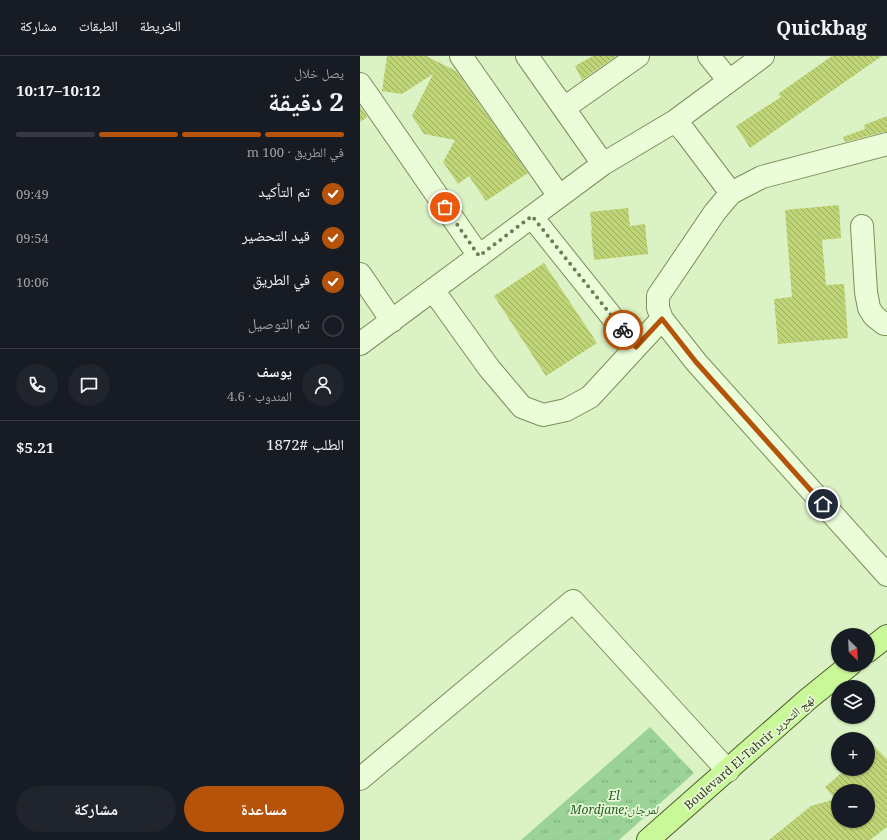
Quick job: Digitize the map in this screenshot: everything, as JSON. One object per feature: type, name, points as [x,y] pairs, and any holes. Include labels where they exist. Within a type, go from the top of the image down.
[{"type":"main road","points":[[875,645],[887,636]]},
{"type":"main road","name":"Boulevard El-Tahrir نهج التحرير","points":[[648,840],[808,699],[841,672]]},
{"type":"street","points":[[461,56],[559,196]]},
{"type":"street","points":[[527,56],[603,164]]},
{"type":"street","points":[[564,108],[638,56]]},
{"type":"street","points":[[709,56],[729,81]]},
{"type":"street","points":[[360,344],[603,164],[675,121],[763,56]]},
{"type":"street","points":[[360,84],[479,256]]},
{"type":"street","points":[[675,121],[731,193]]},
{"type":"street","points":[[887,144],[762,177],[731,193],[715,212],[658,296],[658,308],[662,319],[696,362],[887,575]]},
{"type":"street","points":[[532,216],[636,347]]},
{"type":"street","points":[[862,226],[866,292],[869,308],[874,316],[884,324],[887,324]]},
{"type":"street","points":[[360,274],[392,321]]},
{"type":"street","points":[[433,290],[489,368],[522,407],[543,415],[566,410],[590,396],[662,319]]},
{"type":"street","points":[[360,779],[573,601],[728,771]]},
{"type":"green space","name":"El Mordjane;لمرجان","points":[[650,727],[694,773],[619,840],[521,840]]},
{"type":"building","points":[[387,56],[426,56],[456,71],[528,173],[486,201],[469,176],[458,184],[443,162],[455,140],[424,134],[412,116],[433,74],[402,94],[382,91]]},
{"type":"building","points":[[593,56],[616,56],[582,80],[575,66]]},
{"type":"building","points":[[832,56],[882,56],[750,148],[736,126],[781,97],[778,94]]},
{"type":"building","points":[[360,106],[367,117],[360,122]]},
{"type":"building","points":[[887,116],[887,132],[845,142],[843,137],[865,129],[864,125]]},
{"type":"building","points":[[839,205],[841,238],[822,240],[826,285],[844,284],[848,338],[778,344],[774,299],[792,297],[785,210]]},
{"type":"building","points":[[628,208],[630,226],[645,224],[648,254],[594,260],[590,212]]},
{"type":"building","points":[[544,263],[597,343],[546,376],[494,296]]},
{"type":"building","points":[[875,747],[887,759],[887,827],[870,840],[769,840],[811,806],[831,800],[831,828],[875,828],[875,784],[831,784],[831,794],[825,787],[838,776],[875,776]]},
{"type":"way so far","points":[[445,207],[479,256],[532,216],[623,330]]},
{"type":"route","points":[[623,330],[636,347],[662,319],[696,362],[823,504]]}]
